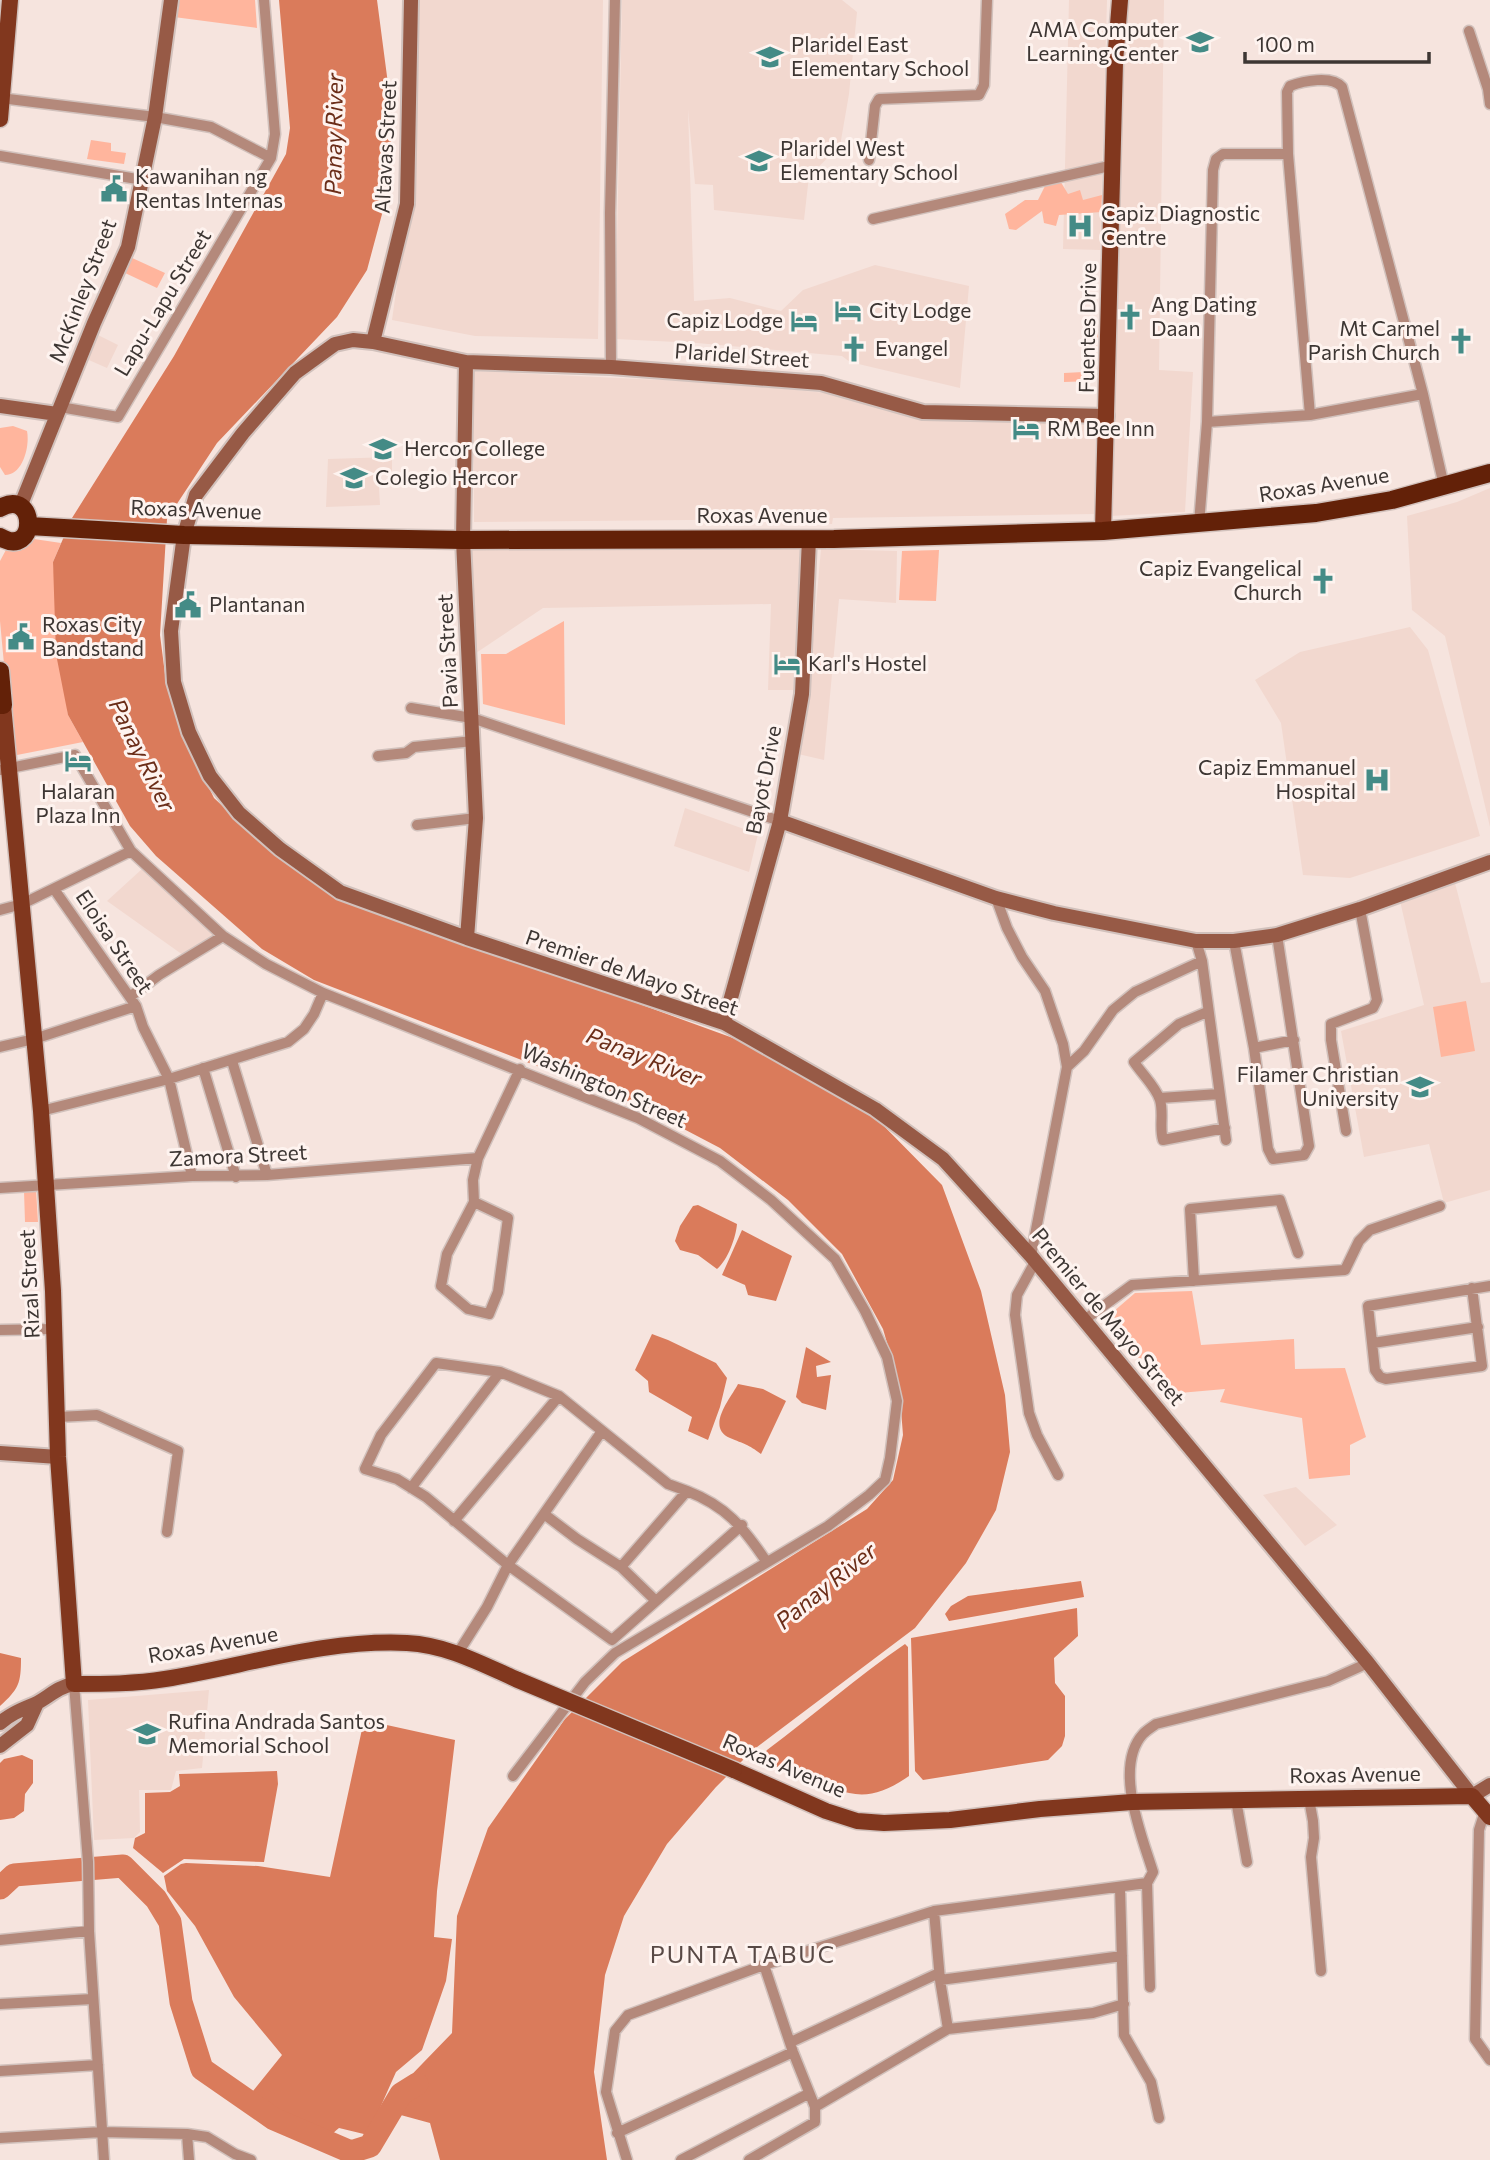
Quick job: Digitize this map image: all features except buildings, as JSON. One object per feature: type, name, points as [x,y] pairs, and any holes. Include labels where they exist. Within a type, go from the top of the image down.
[{"type":"highway","name":"Roxas Avenue","points":[[29,526],[176,534],[463,540],[810,539],[1103,531],[1199,525],[1316,513],[1392,500],[1490,473]]},
{"type":"highway","points":[[0,508],[10,505],[20,507],[27,515],[29,526],[27,532],[18,540],[0,539]]},
{"type":"main road","points":[[0,119],[10,0]]},
{"type":"main road","name":"Fuentes Drive","points":[[1103,531],[1115,62],[1120,0]]},
{"type":"main road","name":"Rizal Street","points":[[1,691],[5,769],[22,904],[41,1111],[54,1329],[58,1457],[75,1684]]},
{"type":"main road","name":"Roxas Avenue","points":[[75,1684],[162,1680],[321,1648],[409,1643],[458,1653],[826,1811],[857,1821],[950,1820],[1132,1802],[1472,1796]]},
{"type":"main road","points":[[1472,1796],[1488,1814]]},
{"type":"street","name":"McKinley Street","points":[[20,507],[128,247],[155,117],[171,0]]},
{"type":"street","points":[[1,99],[155,117],[211,127],[271,158],[275,134],[264,0]]},
{"type":"street","name":"Altavas Street","points":[[373,342],[407,204],[411,0]]},
{"type":"street","points":[[611,367],[610,213],[615,0]]},
{"type":"street","points":[[869,160],[875,106],[879,99],[979,95],[984,85],[987,0]]},
{"type":"street","points":[[1469,31],[1488,89],[1490,104]]},
{"type":"street","points":[[1310,415],[1288,155],[1287,92],[1290,86],[1297,83],[1338,82],[1342,87],[1423,394],[1444,486]]},
{"type":"street","points":[[1199,525],[1207,422],[1213,170],[1216,159],[1223,154],[1288,155]]},
{"type":"street","points":[[0,156],[143,180]]},
{"type":"street","name":"Lapu-Lapu Street","points":[[58,411],[118,417],[271,158]]},
{"type":"street","points":[[873,219],[1114,165]]},
{"type":"street","points":[[176,534],[196,495],[243,433],[295,373],[335,344],[353,340],[373,342]]},
{"type":"street","name":"Plaridel Street","points":[[373,342],[466,362],[611,367],[821,383],[923,412],[1107,416]]},
{"type":"street","name":"Pavia Street","points":[[466,362],[463,540],[476,818],[467,938]]},
{"type":"street","points":[[1207,422],[1310,415],[1423,394]]},
{"type":"street","points":[[0,406],[58,411]]},
{"type":"street","name":"Premier de Mayo Street","points":[[176,534],[171,631],[174,682],[189,732],[210,776],[239,813],[280,849],[340,892],[467,938],[724,1023],[875,1109],[943,1159],[1033,1259],[1368,1662],[1472,1796]]},
{"type":"street","name":"Bayot Drive","points":[[724,1023],[780,821],[802,694],[810,539]]},
{"type":"street","points":[[411,708],[472,718],[780,821],[996,898],[1054,913],[1196,941],[1234,941],[1278,935],[1360,909],[1490,862]]},
{"type":"street","points":[[378,756],[406,754],[414,747],[473,741]]},
{"type":"street","name":"Washington Street","points":[[5,769],[75,755],[131,851],[223,936],[265,964],[323,993],[638,1118],[720,1161],[771,1200],[835,1259],[865,1311],[887,1357],[897,1401],[885,1480],[828,1526],[615,1653],[585,1682],[513,1776]]},
{"type":"street","points":[[417,825],[476,818]]},
{"type":"street","points":[[0,910],[22,904],[131,851]]},
{"type":"street","name":"Eloisa Street","points":[[54,889],[133,1001],[169,1079],[192,1176]]},
{"type":"street","points":[[996,898],[1022,957],[1045,991],[1063,1044],[1067,1067],[1033,1259],[1017,1295],[1015,1315],[1029,1413],[1058,1475]]},
{"type":"street","points":[[1346,1130],[1331,1040],[1331,1024],[1373,1008],[1377,1000],[1360,909]]},
{"type":"street","points":[[1234,941],[1254,1048],[1268,1150],[1273,1158],[1304,1155],[1309,1146],[1278,935]]},
{"type":"street","points":[[0,1046],[34,1039],[133,1001],[159,975],[223,936]]},
{"type":"street","points":[[1196,941],[1202,961],[1226,1140]]},
{"type":"street","points":[[1067,1067],[1084,1051],[1114,1010],[1135,992],[1202,961]]},
{"type":"street","points":[[41,1111],[169,1079],[288,1042],[304,1029],[323,993]]},
{"type":"street","points":[[1207,1012],[1179,1024],[1134,1062],[1160,1098],[1160,1130],[1163,1140],[1225,1128]]},
{"type":"street","points":[[1254,1048],[1294,1040]]},
{"type":"street","points":[[232,1061],[267,1175]]},
{"type":"street","points":[[203,1069],[236,1177]]},
{"type":"street","points":[[474,1202],[508,1218],[498,1292],[489,1314],[468,1309],[440,1286],[447,1254],[474,1202],[473,1181],[478,1158],[520,1069]]},
{"type":"street","points":[[1160,1098],[1219,1094]]},
{"type":"street","name":"Zamora Street","points":[[0,1188],[192,1176],[236,1177],[478,1158]]},
{"type":"street","points":[[1194,1281],[1191,1209],[1280,1200],[1298,1253]]},
{"type":"street","points":[[1083,1321],[1132,1285],[1345,1270],[1359,1241],[1370,1230],[1440,1206]]},
{"type":"street","points":[[1472,1288],[1482,1366],[1386,1379],[1380,1377],[1375,1370],[1368,1306],[1472,1288],[1490,1286]]},
{"type":"street","points":[[1373,1343],[1478,1327]]},
{"type":"street","points":[[0,1330],[54,1329]]},
{"type":"street","points":[[742,1525],[612,1640],[508,1565],[411,1488],[397,1479],[365,1469],[381,1435],[436,1363],[500,1372],[559,1396],[668,1484],[709,1499],[742,1525],[766,1561]]},
{"type":"street","points":[[411,1488],[500,1372]]},
{"type":"street","points":[[454,1521],[559,1396]]},
{"type":"street","points":[[58,1417],[97,1415],[178,1451],[167,1532]]},
{"type":"street","points":[[458,1653],[487,1607],[508,1565],[603,1431]]},
{"type":"street","points":[[0,1453],[58,1457]]},
{"type":"street","points":[[621,1567],[687,1491]]},
{"type":"street","points":[[544,1514],[621,1567],[656,1601]]},
{"type":"street","points":[[1150,1987],[1147,1883],[1153,1872],[1132,1802],[1131,1772],[1133,1751],[1143,1734],[1156,1724],[1328,1681],[1368,1662]]},
{"type":"street","points":[[0,1723],[14,1711],[37,1703],[55,1690],[75,1684]]},
{"type":"street","name":"Rizal Street","points":[[75,1684],[88,1862],[89,1931],[104,2160]]},
{"type":"street","points":[[0,1746],[27,1725],[37,1703]]},
{"type":"street","points":[[1472,1796],[1490,1785]]},
{"type":"street","points":[[1309,1799],[1313,1821],[1311,1857],[1321,1971]]},
{"type":"street","points":[[1236,1800],[1247,1862]]},
{"type":"street","points":[[1488,1814],[1479,1829],[1475,2039],[1490,2060]]},
{"type":"street","points":[[627,2160],[606,2092],[615,2031],[628,2015],[764,1965],[934,1911],[1147,1883]]},
{"type":"street","points":[[1121,1886],[1124,2035],[1151,2082],[1159,2118]]},
{"type":"street","points":[[934,1911],[948,2029]]},
{"type":"street","points":[[0,1940],[89,1931]]},
{"type":"street","points":[[617,2133],[940,1977],[1122,1956]]},
{"type":"street","points":[[749,2160],[815,2122],[815,2106],[808,2094],[764,1965]]},
{"type":"street","points":[[0,2004],[93,1999]]},
{"type":"street","points":[[815,2106],[948,2029],[1093,2012],[1124,2004]]},
{"type":"street","points":[[0,2071],[97,2065]]},
{"type":"street","points":[[681,2160],[808,2094]]},
{"type":"street","points":[[0,2138],[102,2132],[187,2134],[207,2137],[234,2154],[251,2160]]},
{"type":"street","points":[[187,2134],[189,2160]]},
{"type":"shaded area","points":[[175,0],[255,0],[257,28],[174,17]]},
{"type":"shaded area","points":[[415,0],[603,0],[598,339],[475,336],[392,320],[409,200]]},
{"type":"shaded area","points":[[622,0],[842,0],[857,12],[849,94],[840,146],[809,176],[804,220],[714,210],[713,185],[695,184],[688,109],[694,301],[730,298],[781,311],[803,290],[875,265],[969,286],[960,388],[850,362],[842,356],[697,343],[615,339]]},
{"type":"shaded area","points":[[1069,0],[1107,0],[1100,250],[1063,249]]},
{"type":"shaded area","points":[[1123,0],[1164,0],[1159,370],[1193,372],[1185,512],[1110,516]]},
{"type":"shaded area","points":[[91,140],[111,143],[111,151],[126,153],[124,164],[87,159]]},
{"type":"shaded area","points":[[1059,179],[1068,194],[1080,190],[1083,200],[1102,195],[1101,212],[1059,215],[1056,226],[1044,223],[1042,211],[1016,230],[1009,229],[1005,214],[1025,200],[1038,200],[1046,184]]},
{"type":"shaded area","points":[[130,257],[165,273],[157,288],[123,272]]},
{"type":"shaded area","points":[[1085,331],[1098,332],[1094,381],[1064,382],[1064,373],[1083,372]]},
{"type":"shaded area","points":[[94,333],[118,345],[107,368],[82,357]]},
{"type":"shaded area","points":[[473,371],[725,383],[857,396],[916,419],[1096,420],[1094,514],[833,518],[832,524],[777,523],[777,519],[474,522]]},
{"type":"shaded area","points":[[13,426],[27,431],[27,444],[21,465],[11,474],[5,475],[0,467],[0,428]]},
{"type":"shaded area","name":"Colegio Hercor","points":[[392,457],[392,471],[378,472],[380,505],[326,507],[328,459]]},
{"type":"shaded area","points":[[1490,488],[1490,827],[1445,636],[1412,610],[1407,516],[1457,502]]},
{"type":"shaded area","points":[[34,539],[61,543],[53,562],[68,715],[83,742],[17,755],[9,718],[0,621],[0,561],[7,548]]},
{"type":"shaded area","points":[[800,544],[793,690],[768,690],[771,604],[543,608],[473,655],[472,550]]},
{"type":"shaded area","points":[[821,549],[897,551],[896,603],[839,599],[824,760],[798,754],[808,696]]},
{"type":"shaded area","points":[[939,550],[936,601],[899,600],[902,551]]},
{"type":"shaded area","points":[[564,621],[565,725],[483,704],[481,654],[506,654]]},
{"type":"shaded area","name":"Capiz Emmanuel Hospital","points":[[1410,627],[1428,650],[1480,836],[1350,878],[1303,875],[1281,723],[1255,680],[1300,652]]},
{"type":"shaded area","points":[[685,808],[758,834],[749,872],[674,846]]},
{"type":"shaded area","points":[[142,869],[215,935],[183,955],[107,901]]},
{"type":"shaded area","name":"Filamer Christian University","points":[[1455,883],[1481,983],[1490,982],[1490,1190],[1444,1203],[1429,1144],[1364,1157],[1341,1031],[1424,1005],[1400,901]]},
{"type":"shaded area","points":[[1466,1001],[1475,1051],[1441,1057],[1433,1007]]},
{"type":"shaded area","points":[[36,1190],[38,1222],[25,1222],[24,1191]]},
{"type":"shaded area","points":[[1192,1291],[1201,1345],[1294,1339],[1295,1369],[1345,1368],[1366,1437],[1350,1445],[1350,1475],[1309,1479],[1302,1418],[1220,1402],[1225,1389],[1168,1394],[1106,1318],[1135,1293]]},
{"type":"shaded area","points":[[1296,1487],[1337,1525],[1305,1546],[1263,1495]]},
{"type":"shaded area","name":"Rufina Andrada Santos Memorial School","points":[[209,1690],[202,1768],[176,1771],[171,1790],[139,1790],[140,1832],[134,1838],[94,1840],[88,1700]]},
{"type":"water","name":"Panay River","points":[[279,0],[377,0],[393,122],[385,203],[367,270],[337,317],[217,443],[167,519],[160,635],[166,682],[186,741],[214,798],[263,844],[328,891],[744,1042],[872,1114],[942,1185],[981,1291],[1005,1395],[1010,1452],[996,1510],[966,1563],[915,1628],[753,1750],[716,1787],[667,1844],[624,1916],[605,1975],[594,2072],[607,2160],[440,2160],[430,2123],[397,2114],[392,2095],[452,2033],[457,1916],[488,1828],[565,1719],[622,1662],[867,1509],[893,1480],[903,1435],[899,1384],[883,1329],[842,1254],[788,1200],[720,1148],[638,1105],[314,980],[262,949],[156,856],[130,826],[68,715],[56,654],[53,562],[72,518],[174,356],[286,154],[290,128]]},
{"type":"water","points":[[698,1205],[737,1224],[731,1248],[717,1269],[698,1255],[680,1250],[675,1241],[680,1226],[693,1206]]},
{"type":"water","points":[[742,1230],[792,1256],[776,1301],[748,1295],[745,1285],[722,1275]]},
{"type":"water","points":[[652,1334],[716,1363],[727,1378],[708,1440],[688,1431],[692,1417],[649,1392],[648,1381],[635,1370]]},
{"type":"water","points":[[806,1347],[831,1362],[816,1366],[817,1377],[831,1375],[826,1410],[802,1403],[796,1397]]},
{"type":"water","points":[[738,1384],[763,1389],[786,1401],[761,1454],[730,1438],[720,1427],[722,1412]]},
{"type":"water","points":[[1081,1581],[1084,1597],[949,1621],[945,1614],[951,1606],[968,1596]]},
{"type":"water","points":[[1077,1608],[1078,1636],[1054,1658],[1055,1683],[1065,1696],[1065,1736],[1062,1746],[1048,1760],[923,1780],[915,1771],[911,1638]]},
{"type":"water","points":[[905,1644],[908,1647],[909,1776],[882,1791],[858,1794],[834,1789],[782,1769],[762,1757],[767,1750]]},
{"type":"water","points":[[0,1653],[21,1658],[18,1685],[0,1706]]},
{"type":"water","points":[[364,1720],[455,1740],[434,1937],[452,1939],[446,1981],[422,2050],[396,2072],[368,2135],[339,2128],[328,2136],[317,2137],[284,2125],[245,2101],[282,2055],[234,1997],[195,1926],[167,1891],[164,1876],[186,1863],[258,1866],[330,1877]]},
{"type":"water","points":[[22,1755],[33,1760],[33,1783],[25,1794],[24,1811],[14,1818],[0,1820],[0,1763],[4,1759]]},
{"type":"water","points":[[277,1771],[278,1784],[264,1862],[184,1859],[163,1873],[133,1848],[135,1838],[145,1833],[145,1793],[170,1792],[180,1786],[179,1774]]},
{"type":"waterway","points":[[0,1888],[14,1875],[123,1866],[156,1899],[170,1922],[181,2002],[202,2069],[274,2119],[351,2152],[370,2146],[401,2094],[417,2084]]},
{"type":"place","name":"AMA Computer Learning Center","points":[[1200,42]]},
{"type":"place","name":"Plaridel East Elementary School","points":[[770,57]]},
{"type":"place","name":"Plaridel West Elementary School","points":[[759,161]]},
{"type":"place","name":"Kawanihan ng Rentas Internas","points":[[114,189]]},
{"type":"place","name":"Capiz Diagnostic Centre","points":[[1080,226]]},
{"type":"place","name":"City Lodge","points":[[848,311]]},
{"type":"place","name":"Ang Dating Daan","points":[[1130,317]]},
{"type":"place","name":"Capiz Lodge","points":[[804,321]]},
{"type":"place","name":"Mt Carmel Parish Church","points":[[1461,341]]},
{"type":"place","name":"Evangel","points":[[854,349]]},
{"type":"place","name":"RM Bee Inn","points":[[1026,429]]},
{"type":"place","name":"Hercor College","points":[[383,449]]},
{"type":"place","name":"Colegio Hercor","points":[[354,478]]},
{"type":"place","name":"Capiz Evangelical Church","points":[[1323,581]]},
{"type":"place","name":"Plantanan","points":[[188,605]]},
{"type":"place","name":"Roxas City Bandstand","points":[[21,637]]},
{"type":"place","name":"Karl's Hostel","points":[[787,664]]},
{"type":"place","name":"Halaran Plaza Inn","points":[[78,761]]},
{"type":"place","name":"Capiz Emmanuel Hospital","points":[[1377,780]]},
{"type":"place","name":"Filamer Christian University","points":[[1420,1087]]},
{"type":"place","name":"Rufina Andrada Santos Memorial School","points":[[147,1734]]},
{"type":"district","name":"PUNTA TABUC","points":[[743,1955]]}]
